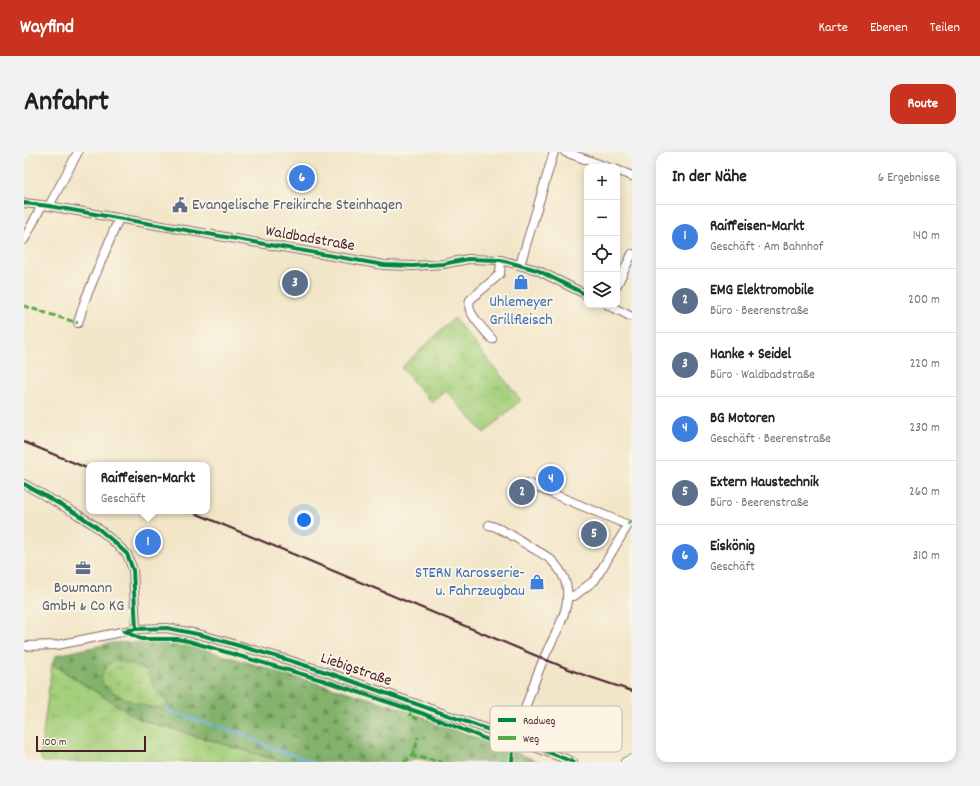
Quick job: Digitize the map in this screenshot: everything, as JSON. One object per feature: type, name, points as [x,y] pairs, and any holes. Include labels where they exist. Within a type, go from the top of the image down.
[{"type":"street","points":[[24,240],[57,189],[78,152]]},
{"type":"street","points":[[520,265],[554,152]]},
{"type":"street","points":[[566,152],[599,164]]},
{"type":"street","points":[[620,171],[632,176]]},
{"type":"street","name":"Waldbadstraße","points":[[24,203],[384,264],[413,266],[444,264],[468,259],[501,260],[537,270],[584,294]]},
{"type":"street","points":[[78,323],[85,300],[119,218]]},
{"type":"street","points":[[620,279],[632,256]]},
{"type":"street","points":[[492,339],[479,324],[470,310],[469,305],[470,300],[500,274],[501,260]]},
{"type":"street","points":[[614,308],[632,317]]},
{"type":"street","points":[[24,484],[94,525],[127,554],[133,570],[136,629]]},
{"type":"street","points":[[527,484],[628,525],[595,580],[574,596],[567,596]]},
{"type":"street","points":[[489,525],[499,528],[549,558],[560,571],[567,586],[567,604],[561,623],[544,659],[527,706]]},
{"type":"street","name":"Liebigstraße","points":[[24,646],[57,645],[136,629],[167,628],[202,635],[285,659],[490,730]]},
{"type":"street","name":"Liebigstraße","points":[[548,752],[573,762]]},
{"type":"street","points":[[625,762],[632,759]]},
{"type":"green space","points":[[454,318],[521,400],[484,433],[446,391],[432,403],[401,368]]},
{"type":"green space","points":[[112,643],[182,643],[395,706],[490,743],[490,752],[514,752],[540,762],[431,762],[414,759],[409,762],[284,762],[139,719],[52,664],[57,655]]},
{"type":"green space","points":[[113,661],[131,664],[147,671],[154,687],[166,700],[167,705],[152,707],[142,705],[113,692],[102,681],[102,676]]},
{"type":"green space","points":[[52,664],[139,719],[283,762],[43,762],[40,756]]},
{"type":"waterway","points":[[165,707],[169,711],[243,734],[264,745],[312,762]]},
{"type":"railway","points":[[24,442],[86,468]]},
{"type":"railway","points":[[197,514],[544,659],[581,674],[632,691]]},
{"type":"marked path","points":[[24,306],[78,323]]},
{"type":"marked path","points":[[628,525],[632,519]]},
{"type":"marked path","points":[[411,710],[410,716],[421,720]]},
{"type":"marked path","points":[[412,756],[418,741],[418,737]]},
{"type":"marked path","points":[[404,762],[412,756],[442,762]]},
{"type":"cycle path","points":[[24,203],[49,206],[384,265],[413,266],[443,264],[468,259],[501,260],[537,270],[584,294]]},
{"type":"cycle path","points":[[24,484],[94,525],[127,554],[133,570],[136,629]]},
{"type":"cycle path","points":[[124,631],[167,628],[202,635],[329,673],[490,730]]},
{"type":"cycle path","points":[[124,631],[141,639],[177,639],[188,641],[322,680],[424,714],[490,741]]},
{"type":"cycle path","points":[[512,762],[513,752]]},
{"type":"cycle path","points":[[548,752],[573,762]]},
{"type":"place","name":"Eiskönig","points":[[302,178]]},
{"type":"place","name":"Evangelische Freikirche Steinhagen","points":[[180,205]]},
{"type":"place","name":"Uhlemeyer Grillfleisch","points":[[521,282]]},
{"type":"place","name":"Hanke + Seidel","points":[[295,283]]},
{"type":"place","name":"BG Motoren","points":[[551,479]]},
{"type":"place","name":"EMG Elektromobile","points":[[522,492]]},
{"type":"place","name":"Extern Haustechnik","points":[[594,534]]},
{"type":"place","name":"Raiffeisen-Markt","points":[[148,542]]},
{"type":"place","name":"Bowmann GmbH & Co KG","points":[[83,568]]},
{"type":"place","name":"STERN Karosserie- u. Fahrzeugbau","points":[[537,582]]}]
